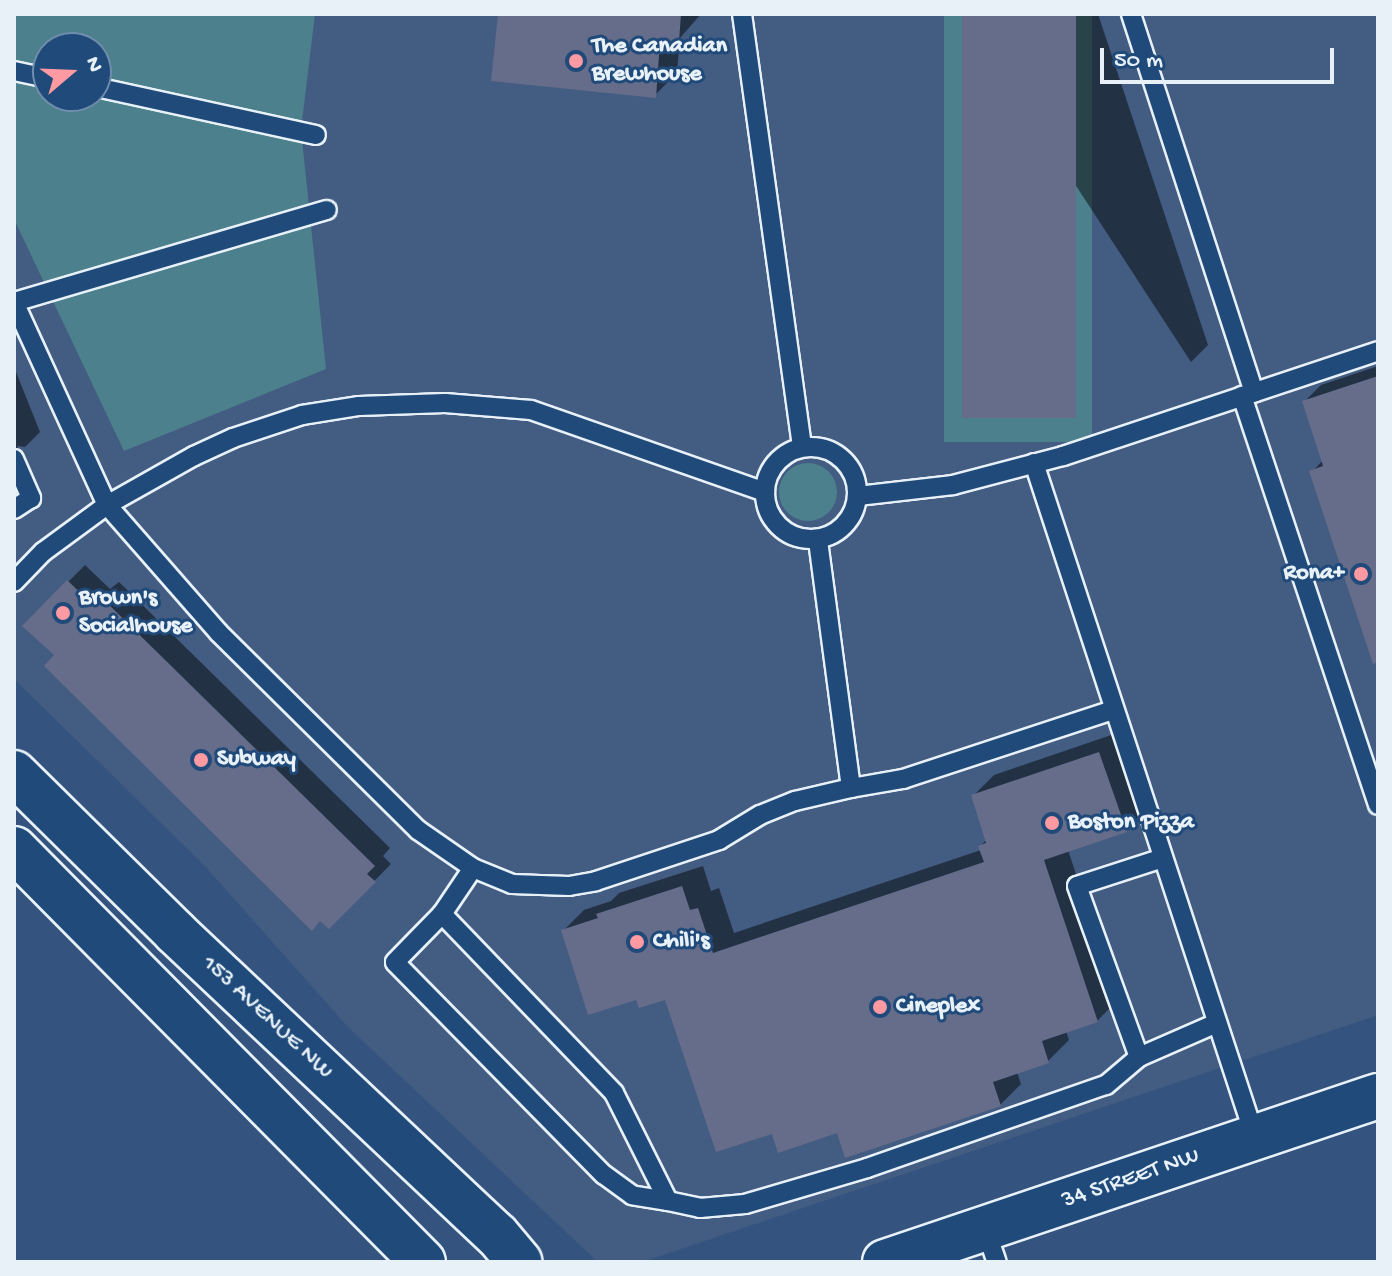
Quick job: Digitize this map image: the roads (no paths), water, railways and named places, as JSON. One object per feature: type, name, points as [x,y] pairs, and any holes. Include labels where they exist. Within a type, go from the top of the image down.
[{"type":"main road","name":"153 AVENUE NW","points":[[14,773],[175,932],[497,1235],[520,1262]]},
{"type":"main road","points":[[14,849],[423,1262]]},
{"type":"main road","name":"34 STREET NW","points":[[885,1262],[991,1245],[1255,1137],[1378,1096]]},
{"type":"main road","points":[[365,1202],[391,1262]]},
{"type":"lane","points":[[742,14],[802,447]]},
{"type":"lane","points":[[1131,14],[1378,805]]},
{"type":"lane","points":[[112,90],[316,135]]},
{"type":"lane","points":[[327,210],[14,302],[107,505],[219,633],[305,719],[418,830],[473,868],[512,884],[569,886],[596,881],[719,840],[760,815],[795,801],[903,779],[1113,710]]},
{"type":"lane","points":[[858,496],[953,485],[1034,463],[1378,351]]},
{"type":"lane","points":[[14,582],[43,552],[107,505],[194,456],[274,424],[331,410],[411,403],[531,410],[765,492]]},
{"type":"lane","points":[[802,447],[819,447],[834,453],[855,478],[858,496],[854,512],[845,525],[818,540],[787,533],[774,520],[765,492],[768,474],[778,459],[802,447]]},
{"type":"lane","points":[[14,459],[31,498],[14,509]]},
{"type":"lane","points":[[1034,463],[1255,1137]]},
{"type":"lane","points":[[818,540],[851,788]]},
{"type":"lane","points":[[14,566],[43,552]]},
{"type":"lane","points":[[1139,1057],[1077,886],[1163,858]]},
{"type":"lane","points":[[473,868],[442,914],[395,962],[604,1175],[632,1195],[700,1208],[745,1204],[867,1168],[1106,1085],[1139,1057],[1217,1023]]},
{"type":"lane","points":[[442,914],[614,1093],[668,1201]]},
{"type":"place","name":"The Canadian Brewhouse","points":[[576,61]]},
{"type":"place","name":"Rona+","points":[[1361,574]]},
{"type":"place","name":"Brown's Socialhouse","points":[[63,613]]},
{"type":"place","name":"Subway","points":[[201,760]]},
{"type":"place","name":"Boston Pizza","points":[[1052,823]]},
{"type":"place","name":"Chili's","points":[[637,942]]},
{"type":"place","name":"Cineplex","points":[[880,1007]]}]
